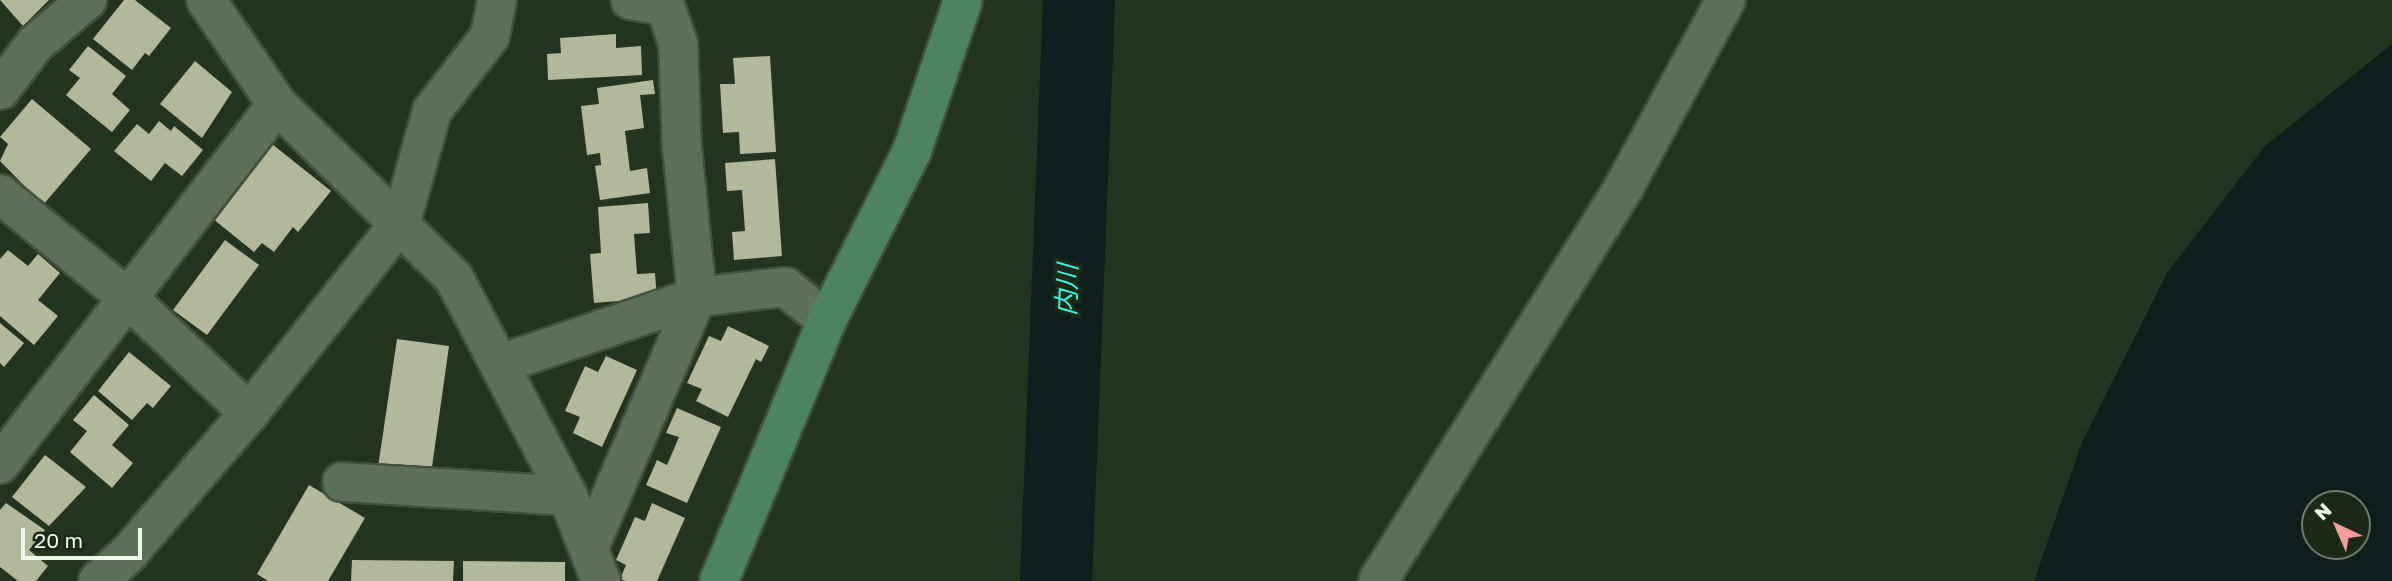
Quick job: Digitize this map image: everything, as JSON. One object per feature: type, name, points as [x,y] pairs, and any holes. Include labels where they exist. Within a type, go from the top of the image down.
[{"type":"street","points":[[0,90],[34,44],[87,0]]},
{"type":"street","points":[[206,0],[277,104],[401,222],[454,278],[503,363],[568,496],[590,545],[601,581]]},
{"type":"street","points":[[98,581],[129,553],[249,413],[401,222],[432,111],[490,36],[497,0]]},
{"type":"street","points":[[590,545],[697,297],[682,147],[678,43],[665,6],[631,0]]},
{"type":"street","points":[[719,581],[827,320],[912,151],[963,0]]},
{"type":"street","points":[[1378,581],[1625,185],[1726,0]]},
{"type":"street","points":[[0,464],[277,104]]},
{"type":"street","points":[[3,203],[129,299],[249,413]]},
{"type":"street","points":[[503,363],[697,297],[785,287],[827,320]]},
{"type":"street","points":[[342,482],[568,496]]},
{"type":"shaded area","points":[[2392,44],[2392,581],[2034,581],[2082,442],[2167,273],[2265,146]]},
{"type":"building","points":[[0,0],[49,0],[23,26]]},
{"type":"building","points":[[124,0],[135,0],[171,28],[149,56],[145,53],[132,70],[93,39]]},
{"type":"building","points":[[616,34],[616,48],[641,46],[642,75],[548,80],[547,54],[561,53],[560,38]]},
{"type":"building","points":[[88,46],[126,76],[112,94],[130,110],[112,132],[66,95],[80,78],[69,70]]},
{"type":"building","points":[[770,56],[776,152],[740,154],[739,132],[723,133],[720,84],[735,84],[733,58]]},
{"type":"building","points":[[195,61],[232,92],[202,138],[160,104]]},
{"type":"building","points":[[653,80],[655,94],[640,95],[644,128],[625,131],[630,171],[647,168],[650,193],[600,200],[595,166],[601,165],[600,153],[587,155],[581,106],[599,104],[597,88]]},
{"type":"building","points":[[32,99],[91,149],[43,205],[0,161],[8,144],[0,137]]},
{"type":"building","points":[[159,121],[171,131],[174,126],[203,150],[182,176],[165,163],[151,181],[114,151],[137,124],[149,134]]},
{"type":"building","points":[[272,144],[331,191],[298,232],[293,227],[274,252],[262,243],[254,252],[212,218]]},
{"type":"building","points":[[775,159],[782,256],[734,260],[732,232],[745,231],[742,190],[727,191],[725,163]]},
{"type":"building","points":[[648,203],[650,233],[634,234],[637,274],[655,273],[657,298],[594,303],[590,254],[601,253],[598,207]]},
{"type":"building","points":[[225,240],[259,265],[207,335],[173,310]]},
{"type":"building","points":[[8,250],[28,266],[38,254],[60,273],[38,300],[58,316],[34,345],[0,316],[0,259]]},
{"type":"building","points":[[0,323],[24,343],[4,367],[0,363]]},
{"type":"building","points":[[728,326],[769,346],[761,362],[756,359],[728,417],[696,401],[702,389],[687,383],[709,336],[721,341]]},
{"type":"building","points":[[397,339],[449,346],[431,474],[378,467]]},
{"type":"building","points":[[129,352],[171,386],[153,408],[147,403],[132,420],[98,391]]},
{"type":"building","points":[[606,356],[637,370],[602,447],[573,433],[580,417],[565,411],[585,366],[598,372]]},
{"type":"building","points":[[94,395],[129,425],[112,445],[133,463],[112,488],[70,452],[87,431],[73,420]]},
{"type":"building","points":[[677,408],[721,427],[687,503],[646,485],[657,460],[667,465],[679,437],[666,433]]},
{"type":"building","points":[[45,455],[86,487],[49,526],[12,497]]},
{"type":"building","points":[[309,485],[365,518],[328,581],[268,581],[257,574]]},
{"type":"building","points":[[6,503],[45,530],[29,550],[48,566],[36,581],[18,581],[0,567],[0,510]]},
{"type":"building","points":[[652,503],[685,518],[657,581],[620,579],[626,565],[616,560],[635,517],[645,521]]},
{"type":"building","points":[[352,560],[454,561],[453,581],[351,581]]},
{"type":"building","points":[[463,561],[565,562],[565,581],[463,581]]},
{"type":"waterway","name":"内川","points":[[1056,581],[1079,0]]}]
